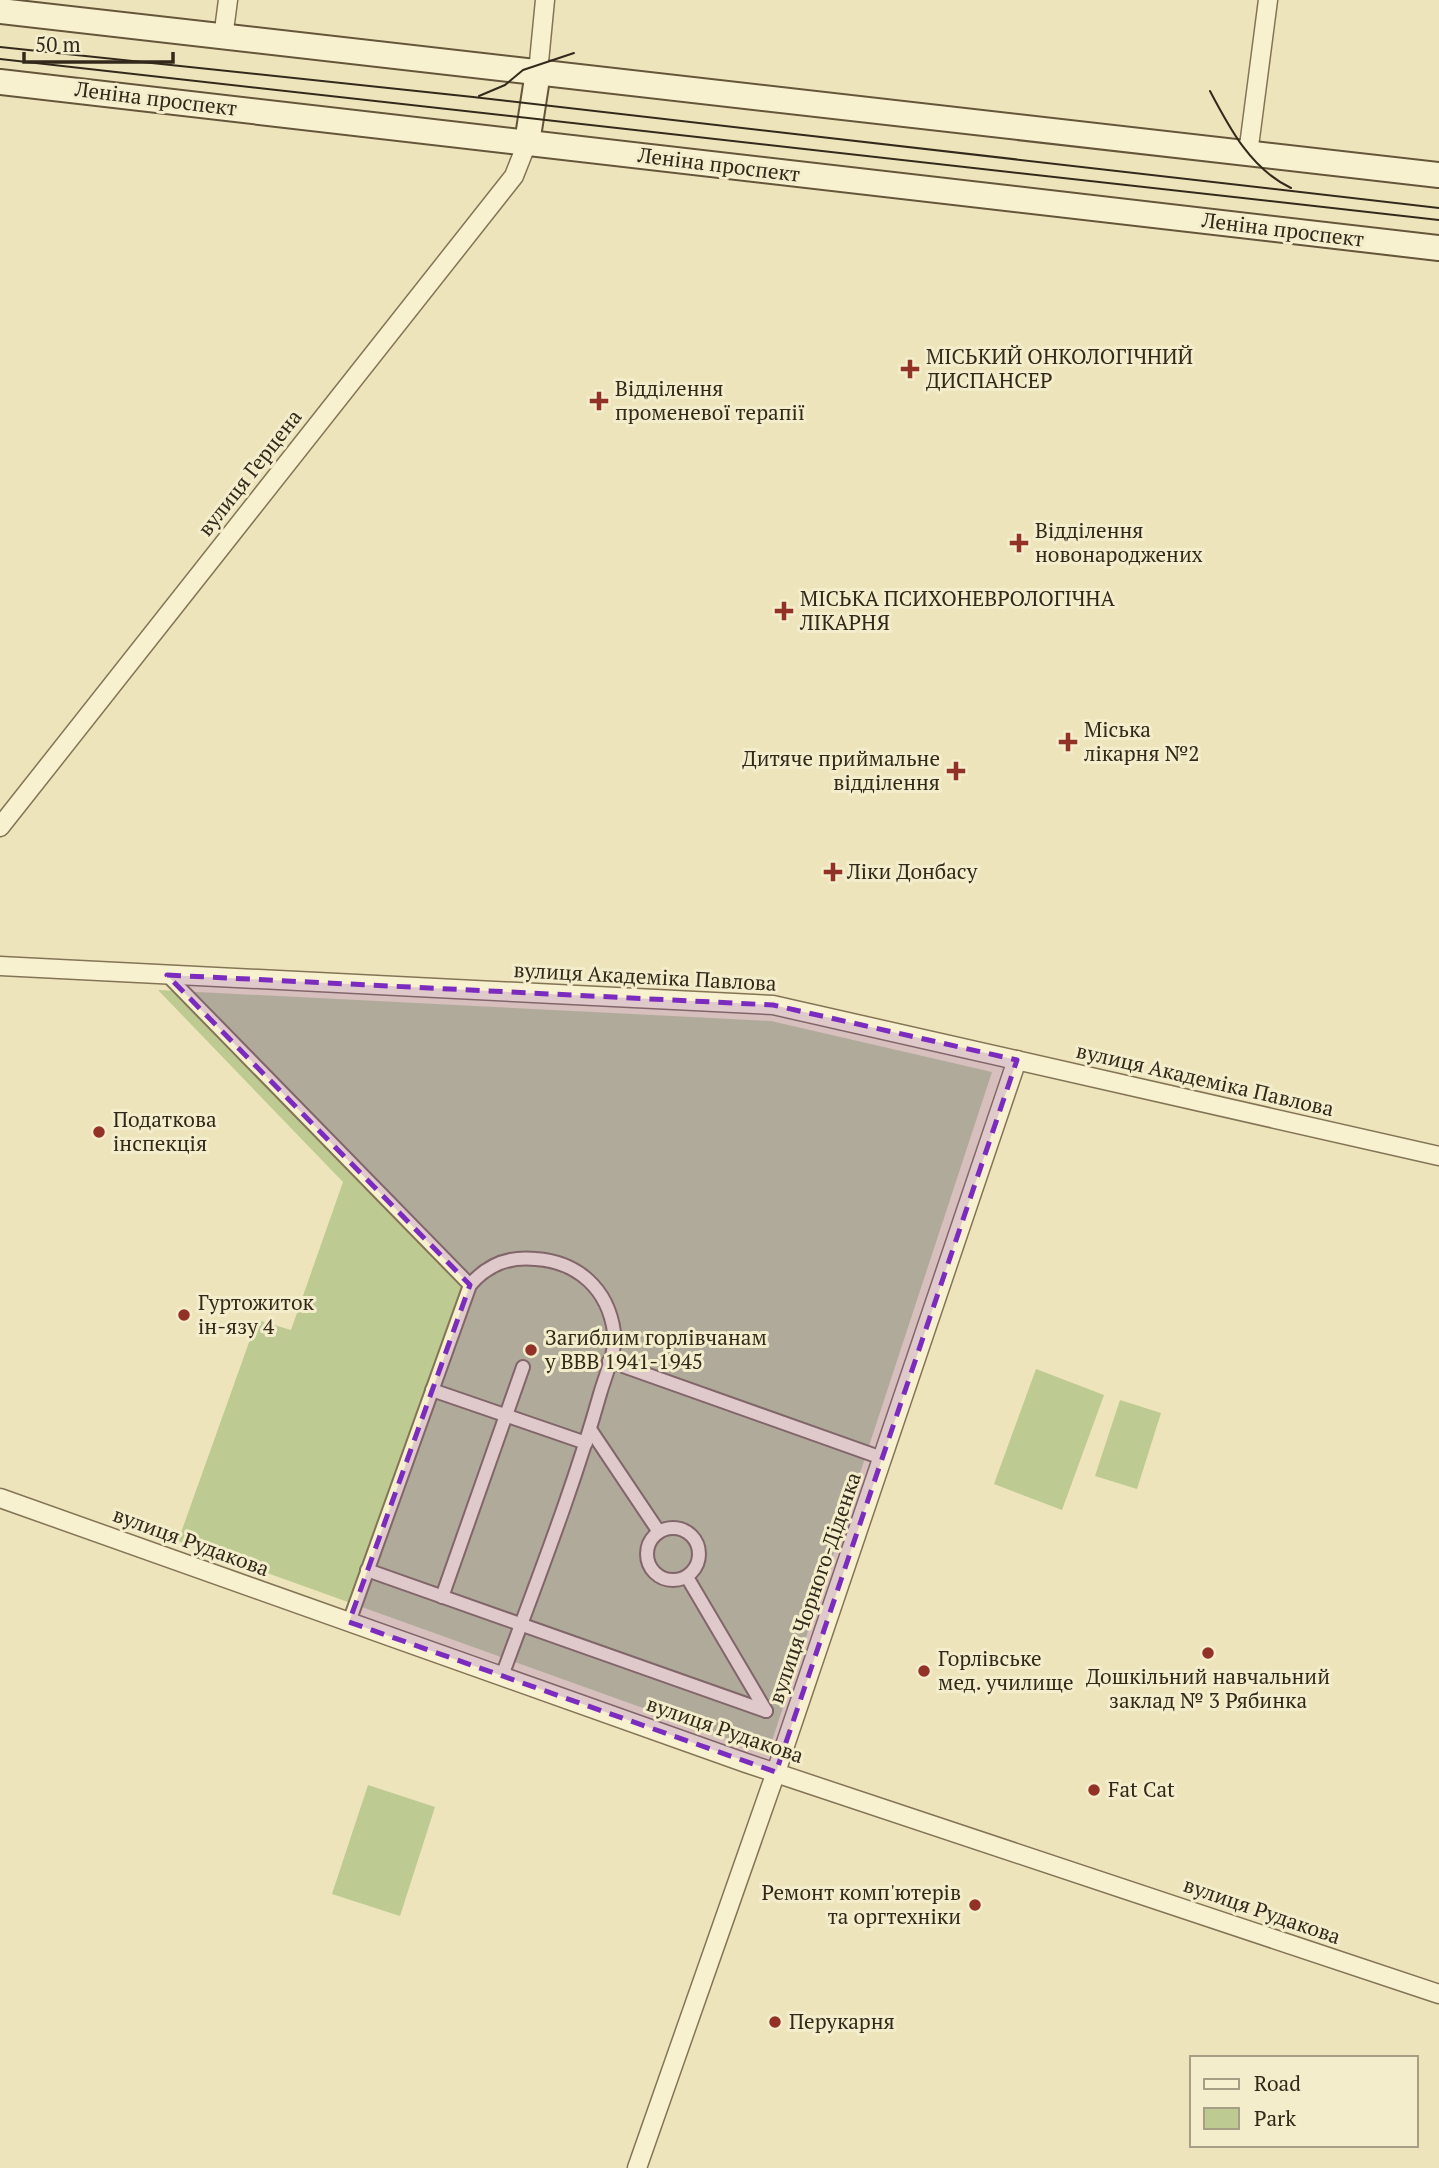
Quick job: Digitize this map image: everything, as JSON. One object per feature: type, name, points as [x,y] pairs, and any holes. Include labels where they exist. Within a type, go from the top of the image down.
[{"type":"main road","points":[[0,11],[1439,175]]},
{"type":"main road","points":[[527,143],[538,72]]},
{"type":"main road","name":"Леніна проспект","points":[[0,82],[1439,248]]},
{"type":"street","points":[[223,38],[228,0]]},
{"type":"street","points":[[538,72],[545,0]]},
{"type":"street","points":[[1248,154],[1268,0]]},
{"type":"street","name":"вулиця Герцена","points":[[0,827],[514,176],[527,143]]},
{"type":"street","name":"вулиця Академіка Павлова","points":[[0,966],[773,1005],[1439,1156]]},
{"type":"street","points":[[167,975],[470,1285]]},
{"type":"street","name":"вулиця Чорного-Діденка","points":[[637,2168],[776,1772],[1017,1060]]},
{"type":"street","points":[[349,1622],[470,1285],[482,1270],[502,1262],[527,1258],[570,1265],[588,1278],[603,1295],[615,1334],[610,1361],[586,1443],[502,1676]]},
{"type":"street","points":[[610,1361],[883,1458]]},
{"type":"street","points":[[442,1597],[523,1367]]},
{"type":"street","points":[[432,1390],[586,1443]]},
{"type":"street","points":[[590,1429],[659,1532]]},
{"type":"street","name":"вулиця Рудакова","points":[[0,1498],[776,1772],[1439,1994]]},
{"type":"street","points":[[677,1527],[696,1540],[700,1559],[687,1577],[674,1581],[663,1578],[648,1563],[647,1547],[659,1532],[677,1527]]},
{"type":"street","points":[[367,1570],[766,1711],[687,1577]]},
{"type":"highlighted area","points":[[167,975],[773,1005],[1017,1060],[776,1772],[349,1622],[470,1285]]},
{"type":"green space","points":[[158,990],[771,1021],[992,1072],[768,1753],[178,1541],[257,1320],[291,1330],[343,1182]]},
{"type":"green space","points":[[1036,1369],[1104,1395],[1062,1510],[994,1484]]},
{"type":"green space","points":[[1120,1400],[1161,1413],[1137,1489],[1095,1476]]},
{"type":"green space","points":[[368,1785],[435,1807],[400,1916],[332,1894]]},
{"type":"tram line","points":[[0,47],[473,97],[1439,208]]},
{"type":"tram line","points":[[479,96],[505,85],[523,70],[574,53]]},
{"type":"tram line","points":[[0,59],[1439,220]]},
{"type":"tram line","points":[[1210,91],[1234,133],[1253,159],[1277,180],[1291,188]]},
{"type":"place","name":"МІСЬКИЙ ОНКОЛОГІЧНИЙ ДИСПАНСЕР","points":[[910,369]]},
{"type":"place","name":"Відділення променевої терапії","points":[[599,401]]},
{"type":"place","name":"Відділення новонароджених","points":[[1019,543]]},
{"type":"place","name":"МІСЬКА ПСИХОНЕВРОЛОГІЧНА ЛІКАРНЯ","points":[[784,611]]},
{"type":"place","name":"Міська лікарня №2","points":[[1068,742]]},
{"type":"place","name":"Дитяче приймальне відділення","points":[[956,771]]},
{"type":"place","name":"Ліки Донбасу","points":[[833,872]]},
{"type":"place","name":"Податкова інспекція","points":[[99,1132]]},
{"type":"place","name":"Гуртожиток ін-язу 4","points":[[184,1315]]},
{"type":"place","name":"Загиблим горлівчанам у ВВВ 1941-1945","points":[[531,1350]]},
{"type":"place","name":"Дошкільний навчальний заклад № 3 Рябинка","points":[[1208,1653]]},
{"type":"place","name":"Горлівське мед. училище","points":[[924,1671]]},
{"type":"place","name":"Fat Cat","points":[[1094,1790]]},
{"type":"place","name":"Ремонт комп'ютерів та оргтехніки","points":[[975,1905]]},
{"type":"place","name":"Перукарня","points":[[775,2022]]}]
